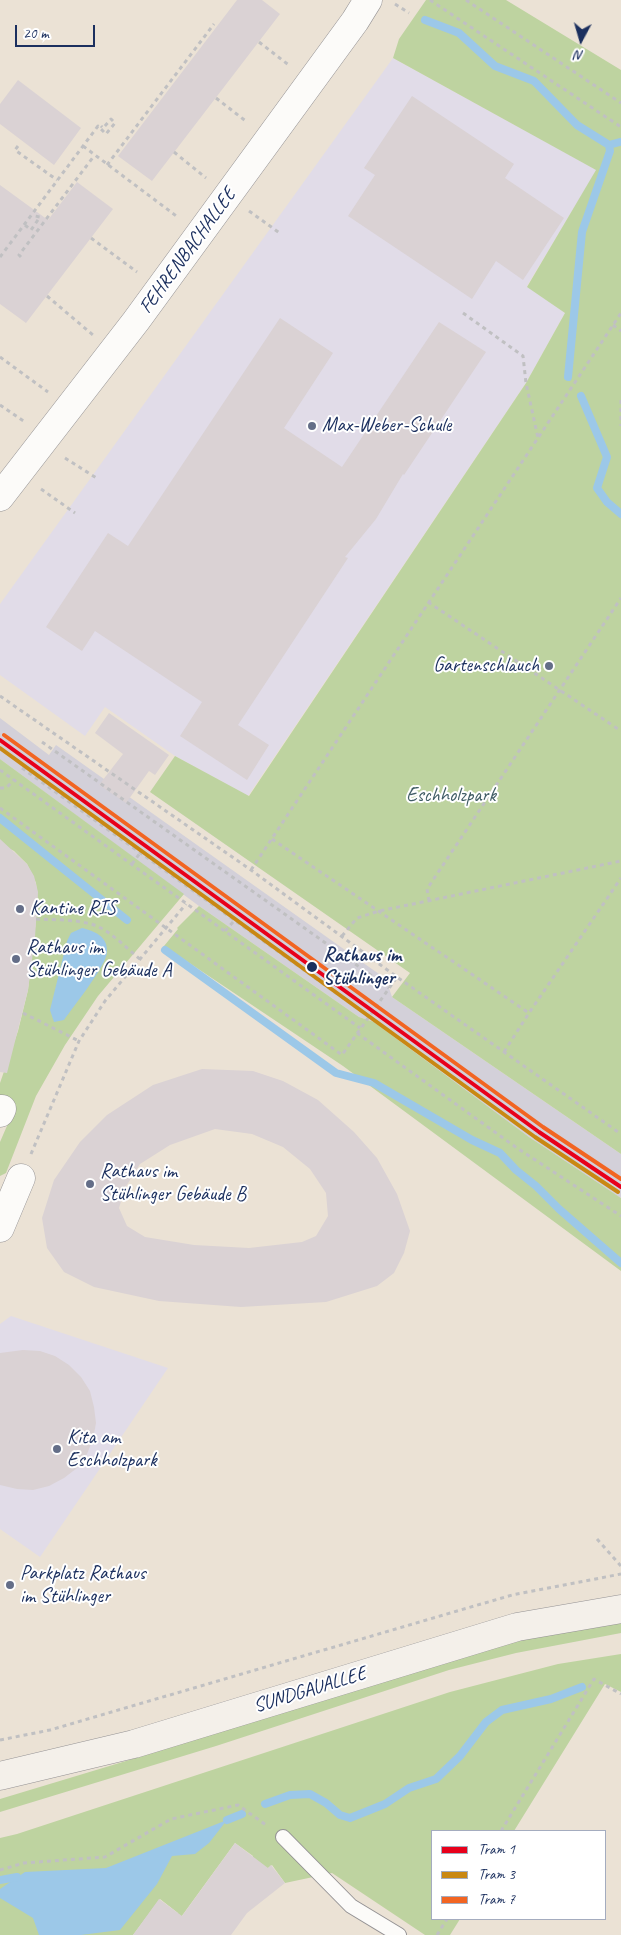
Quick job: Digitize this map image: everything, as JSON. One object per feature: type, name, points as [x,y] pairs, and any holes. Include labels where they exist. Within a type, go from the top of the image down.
[{"type":"street","name":"FEHRENBACHALLEE","points":[[0,497],[201,234],[355,22],[368,0]]},
{"type":"street","points":[[0,1109],[2,1110],[0,1113]]},
{"type":"street","points":[[2,1214],[21,1178]]},
{"type":"street","name":"SUNDGAUALLEE","points":[[0,1776],[134,1744],[517,1627],[621,1609]]},
{"type":"lane","points":[[283,1837],[351,1906],[399,1935]]},
{"type":"path","points":[[388,0],[409,13]]},
{"type":"path","points":[[430,0],[621,127]]},
{"type":"path","points":[[466,0],[621,103]]},
{"type":"path","points":[[107,165],[206,38],[214,24]]},
{"type":"path","points":[[258,42],[311,82]]},
{"type":"path","points":[[216,98],[270,140]]},
{"type":"path","points":[[0,257],[98,126],[106,134],[115,123],[111,119],[103,128],[101,126]]},
{"type":"path","points":[[18,146],[14,150],[57,180]]},
{"type":"path","points":[[83,146],[201,234]]},
{"type":"path","points":[[174,152],[228,196],[281,234]]},
{"type":"path","points":[[21,257],[18,255],[38,232],[94,156]]},
{"type":"path","points":[[25,225],[31,230],[40,217],[35,216]]},
{"type":"path","points":[[91,238],[160,289]]},
{"type":"path","points":[[47,296],[112,352]]},
{"type":"path","points":[[463,312],[523,356],[526,382],[538,439]]},
{"type":"path","points":[[251,870],[621,313]]},
{"type":"path","points":[[613,325],[621,331]]},
{"type":"path","points":[[0,357],[69,408]]},
{"type":"path","points":[[621,400],[621,426]]},
{"type":"path","points":[[84,470],[98,479]]},
{"type":"path","points":[[60,503],[75,513]]},
{"type":"path","points":[[429,900],[427,889],[621,598]]},
{"type":"path","points":[[428,602],[621,731]]},
{"type":"path","points":[[0,696],[251,870],[397,977],[621,1134]]},
{"type":"path","points":[[42,742],[389,988]]},
{"type":"path","points":[[22,768],[368,1016]]},
{"type":"path","points":[[0,770],[360,1028]]},
{"type":"path","points":[[0,788],[6,788],[14,780]]},
{"type":"path","points":[[0,808],[342,1055],[356,1032],[397,977]]},
{"type":"path","points":[[272,839],[529,1013]]},
{"type":"path","points":[[132,864],[140,853]]},
{"type":"path","points":[[342,936],[356,918],[378,911],[621,861]]},
{"type":"path","points":[[504,1052],[621,878]]},
{"type":"path","points":[[21,1178],[79,1041],[105,1001],[186,904]]},
{"type":"path","points":[[36,919],[74,921],[95,926],[113,937],[140,960]]},
{"type":"path","points":[[225,931],[234,921]]},
{"type":"path","points":[[23,1013],[79,1041]]},
{"type":"path","points":[[356,1032],[517,1148],[621,1216]]},
{"type":"path","points":[[597,1539],[621,1566]]},
{"type":"path","points":[[0,1740],[50,1730],[512,1595],[621,1574]]},
{"type":"path","points":[[502,1830],[594,1679],[621,1694]]},
{"type":"path","points":[[0,1870],[24,1863],[105,1857],[171,1819],[238,1805],[283,1837]]},
{"type":"path","points":[[437,1935],[446,1920]]},
{"type":"shaded area","name":"Max-Weber-Schule","points":[[393,58],[597,170],[527,286],[565,313],[526,383],[248,796],[175,756],[105,707],[85,736],[0,675],[0,604]]},
{"type":"shaded area","points":[[0,718],[49,755],[56,745],[386,979],[392,997],[621,1154],[621,1198],[529,1137],[374,1022],[359,1017],[199,906],[0,759]]},
{"type":"shaded area","name":"Kita am Eschholzpark","points":[[11,1316],[168,1368],[40,1557],[0,1529],[0,1324]]},
{"type":"green space","name":"Eschholzpark","points":[[426,0],[506,0],[621,70],[621,1154],[392,997],[410,973],[150,792],[175,756],[249,796],[526,383],[565,313],[527,287],[596,170],[393,58],[399,39]]},
{"type":"green space","points":[[0,759],[184,894],[98,996],[65,1045],[36,1096],[6,1173],[0,1176],[0,1142],[16,1105],[0,1099],[0,1083],[18,1031],[28,990],[38,903],[36,883],[27,864],[14,851],[0,844]]},
{"type":"green space","points":[[199,906],[359,1017],[374,1022],[529,1137],[621,1198],[621,1271],[343,1066],[164,946],[177,928]]},
{"type":"green space","points":[[621,1619],[621,1633],[516,1653],[449,1670],[216,1746],[0,1812],[0,1799],[488,1646]]},
{"type":"green space","points":[[621,1654],[621,1692],[605,1684],[515,1830],[431,1830],[431,1920],[459,1920],[450,1935],[425,1935],[332,1873],[285,1883],[272,1865],[264,1871],[253,1859],[253,1856],[235,1843],[176,1924],[178,1913],[160,1899],[133,1935],[0,1935],[0,1838],[450,1692],[558,1664]]},
{"type":"water","points":[[82,928],[103,938],[107,946],[106,958],[96,976],[64,1020],[54,1022],[50,1010],[67,941],[71,933]]},
{"type":"water","points":[[227,1820],[209,1843],[195,1854],[172,1856],[157,1884],[120,1930],[81,1935],[39,1935],[33,1918],[0,1898],[0,1889],[25,1872],[106,1868]]},
{"type":"building","points":[[237,0],[262,0],[280,14],[152,181],[118,156]]},
{"type":"building","points":[[18,80],[81,128],[54,165],[0,124],[0,104]]},
{"type":"building","points":[[412,96],[514,164],[505,178],[564,218],[523,280],[496,261],[472,299],[348,216],[375,175],[364,168]]},
{"type":"building","points":[[77,182],[113,209],[26,323],[0,304],[0,185],[48,220]]},
{"type":"building","points":[[280,318],[333,353],[284,428],[342,467],[439,322],[486,352],[403,474],[376,519],[345,557],[348,558],[238,725],[269,745],[247,780],[180,736],[202,702],[95,631],[82,651],[46,627],[108,533],[128,546]]},
{"type":"building","points":[[109,713],[169,755],[155,775],[149,771],[126,803],[99,785],[123,754],[95,733]]},
{"type":"building","name":"Rathaus im Stühlinger Gebäude A","points":[[0,839],[27,864],[34,876],[38,892],[35,937],[28,990],[7,1073],[0,1072]]},
{"type":"building","name":"Rathaus im Stühlinger Gebäude B","points":[[202,1069],[253,1071],[283,1081],[318,1100],[354,1132],[377,1158],[397,1194],[410,1231],[404,1253],[394,1273],[377,1286],[326,1302],[241,1307],[159,1301],[94,1287],[64,1272],[47,1248],[42,1218],[54,1180],[80,1142],[107,1115],[153,1085]],"holes":[[[215,1129],[252,1134],[283,1147],[310,1169],[326,1193],[328,1216],[316,1236],[302,1242],[249,1248],[194,1245],[145,1237],[127,1226],[119,1208],[125,1188],[140,1164],[170,1145]]]},
{"type":"building","points":[[23,1350],[40,1351],[55,1356],[69,1365],[81,1377],[90,1391],[96,1423],[93,1439],[87,1454],[77,1468],[49,1486],[33,1490],[0,1485],[0,1353]]},
{"type":"building","points":[[235,1843],[268,1868],[271,1865],[285,1883],[247,1913],[231,1935],[133,1935],[159,1899],[182,1916]]},
{"type":"waterway","points":[[425,20],[459,33],[495,66],[534,81],[577,125],[609,145],[620,142]]},
{"type":"waterway","points":[[568,377],[582,232],[610,151],[609,145]]},
{"type":"waterway","points":[[581,396],[607,457],[597,488],[607,502],[621,514]]},
{"type":"waterway","points":[[0,818],[127,920]]},
{"type":"waterway","points":[[165,950],[336,1073],[374,1083],[472,1140],[500,1153],[516,1170],[621,1263]]},
{"type":"waterway","points":[[265,1804],[290,1795],[310,1794],[326,1803],[340,1815],[350,1818],[385,1804],[409,1788],[436,1779],[460,1756],[486,1722],[502,1710],[551,1699],[582,1687]]},
{"type":"waterway","points":[[227,1820],[242,1814]]},
{"type":"waterway","points":[[0,1880],[17,1877]]},
{"type":"tram line","name":"7","points":[[4,735],[543,1127],[621,1179]]},
{"type":"tram line","name":"1","points":[[0,740],[539,1132],[621,1187]]},
{"type":"tram line","name":"3","points":[[0,748],[535,1137],[618,1192]]},
{"type":"place","name":"Max-Weber-Schule","points":[[312,426]]},
{"type":"place","name":"Gartenschlauch","points":[[549,666]]},
{"type":"place","name":"Kantine RIS","points":[[20,909]]},
{"type":"place","name":"Rathaus im Stühlinger Gebäude A","points":[[16,959]]},
{"type":"place","name":"Rathaus im Stühlinger","points":[[312,967]]},
{"type":"place","name":"Rathaus im Stühlinger Gebäude B","points":[[90,1184]]},
{"type":"place","name":"Kita am Eschholzpark","points":[[57,1449]]},
{"type":"place","name":"Parkplatz Rathaus im Stühlinger","points":[[10,1585]]}]
